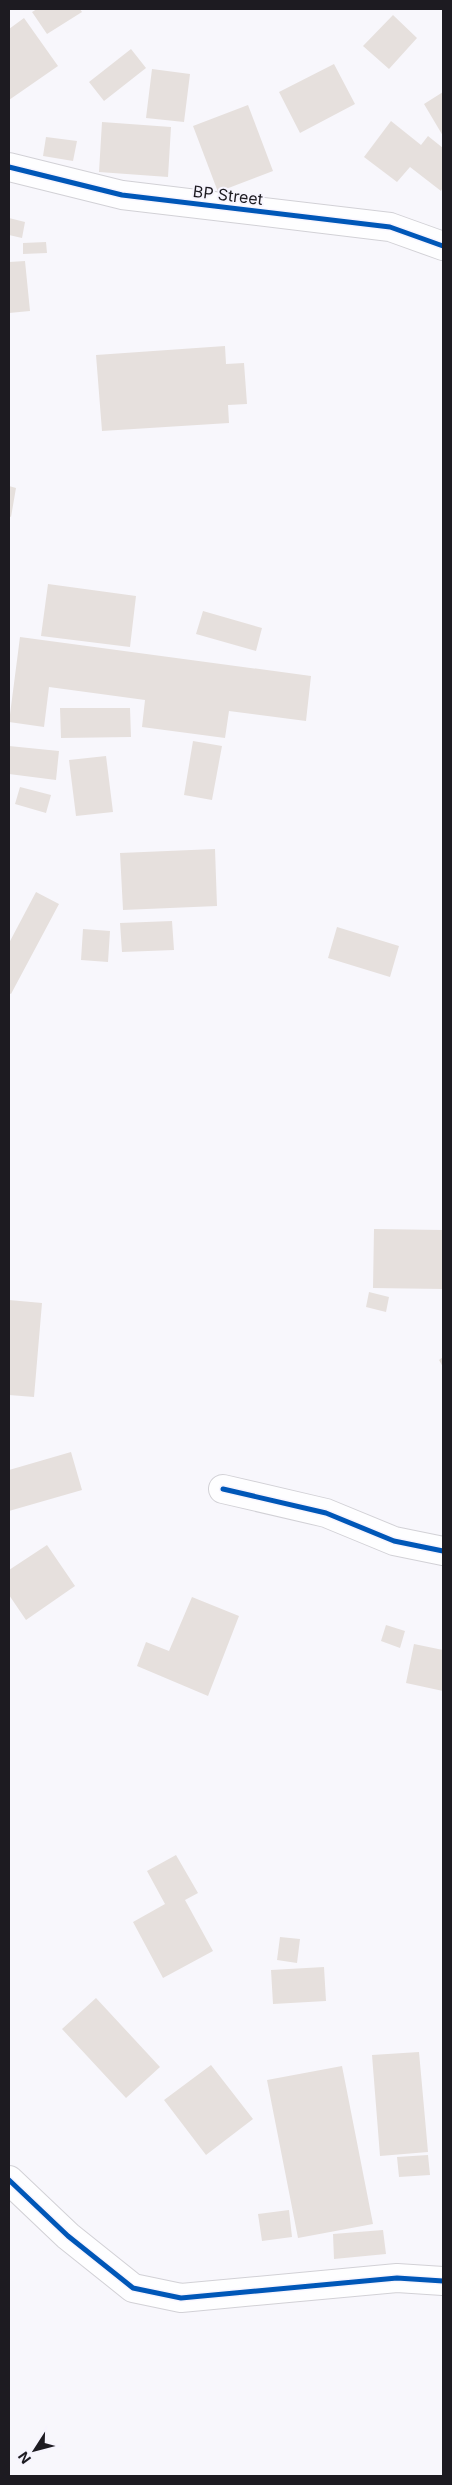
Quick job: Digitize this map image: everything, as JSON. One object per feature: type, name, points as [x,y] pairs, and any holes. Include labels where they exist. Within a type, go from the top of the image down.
[{"type":"street","name":"BP Street","points":[[9,166],[122,195],[390,227],[443,246]]},
{"type":"street","points":[[223,1489],[326,1513],[394,1541],[443,1550]]},
{"type":"street","points":[[9,2180],[68,2236],[133,2288],[181,2298],[397,2278],[443,2281]]},
{"type":"building","points":[[37,9],[80,9],[82,12],[47,34],[32,12]]},
{"type":"building","points":[[393,15],[417,38],[389,69],[363,46]]},
{"type":"building","points":[[24,18],[58,66],[9,100],[9,29]]},
{"type":"building","points":[[131,49],[146,68],[104,101],[89,82]]},
{"type":"building","points":[[334,64],[355,104],[300,133],[279,92]]},
{"type":"building","points":[[152,69],[190,74],[184,122],[146,118]]},
{"type":"building","points":[[443,92],[443,136],[424,104]]},
{"type":"building","points":[[248,105],[273,171],[218,192],[193,126]]},
{"type":"building","points":[[391,121],[421,145],[428,136],[443,148],[443,187],[441,191],[410,167],[397,182],[364,157]]},
{"type":"building","points":[[102,122],[171,127],[168,177],[99,172]]},
{"type":"building","points":[[46,137],[77,141],[73,161],[43,156]]},
{"type":"building","points":[[9,218],[25,222],[22,238],[9,235]]},
{"type":"building","points":[[46,242],[47,253],[23,254],[23,243]]},
{"type":"building","points":[[25,261],[30,311],[9,313],[9,262]]},
{"type":"building","points":[[225,346],[226,364],[244,363],[247,404],[228,405],[229,423],[102,431],[96,355]]},
{"type":"building","points":[[9,486],[16,488],[11,517],[9,516]]},
{"type":"building","points":[[48,584],[136,596],[130,647],[41,636]]},
{"type":"building","points":[[203,611],[262,628],[256,651],[196,634]]},
{"type":"building","points":[[20,637],[311,676],[306,721],[229,711],[225,738],[142,727],[145,700],[49,687],[44,727],[9,722]]},
{"type":"building","points":[[60,708],[130,708],[131,737],[61,738]]},
{"type":"building","points":[[193,741],[222,746],[212,800],[184,795]]},
{"type":"building","points":[[9,746],[59,751],[56,780],[9,774]]},
{"type":"building","points":[[106,756],[113,812],[76,816],[69,760]]},
{"type":"building","points":[[20,787],[51,795],[46,813],[15,804]]},
{"type":"building","points":[[215,849],[217,906],[123,910],[120,853]]},
{"type":"building","points":[[36,892],[59,904],[11,994],[9,993],[9,943]]},
{"type":"building","points":[[172,921],[174,950],[122,952],[120,923]]},
{"type":"building","points":[[337,927],[399,946],[390,977],[328,958]]},
{"type":"building","points":[[83,929],[110,931],[108,962],[81,960]]},
{"type":"building","points":[[374,1229],[443,1230],[443,1289],[373,1288]]},
{"type":"building","points":[[369,1292],[389,1297],[386,1312],[366,1307]]},
{"type":"building","points":[[9,1300],[42,1303],[34,1397],[9,1395]]},
{"type":"building","points":[[443,1357],[443,1367],[439,1360]]},
{"type":"building","points":[[71,1452],[82,1490],[9,1511],[9,1470]]},
{"type":"building","points":[[47,1545],[75,1586],[26,1620],[9,1595],[9,1570]]},
{"type":"building","points":[[192,1597],[239,1616],[208,1696],[137,1666],[146,1642],[169,1651]]},
{"type":"building","points":[[386,1625],[405,1631],[400,1648],[381,1641]]},
{"type":"building","points":[[414,1644],[443,1650],[443,1691],[406,1683]]},
{"type":"building","points":[[176,1855],[198,1893],[185,1900],[213,1951],[163,1978],[133,1922],[165,1904],[147,1871]]},
{"type":"building","points":[[280,1937],[300,1939],[297,1963],[277,1960]]},
{"type":"building","points":[[324,1967],[326,2001],[273,2004],[271,1970]]},
{"type":"building","points":[[96,1998],[160,2067],[126,2098],[62,2029]]},
{"type":"building","points":[[419,2052],[428,2152],[380,2156],[372,2055]]},
{"type":"building","points":[[211,2065],[253,2119],[206,2155],[164,2100]]},
{"type":"building","points":[[342,2066],[373,2224],[298,2238],[267,2080]]},
{"type":"building","points":[[428,2155],[430,2175],[399,2177],[397,2157]]},
{"type":"building","points":[[289,2210],[292,2237],[262,2241],[258,2214]]},
{"type":"building","points":[[383,2230],[386,2254],[334,2259],[333,2234]]},
{"type":"cycle path","points":[[9,167],[122,195],[390,227],[443,246]]},
{"type":"cycle path","points":[[223,1489],[326,1513],[394,1541],[443,1551]]},
{"type":"cycle path","points":[[9,2180],[68,2236],[133,2288],[181,2298],[397,2278],[443,2281]]}]
